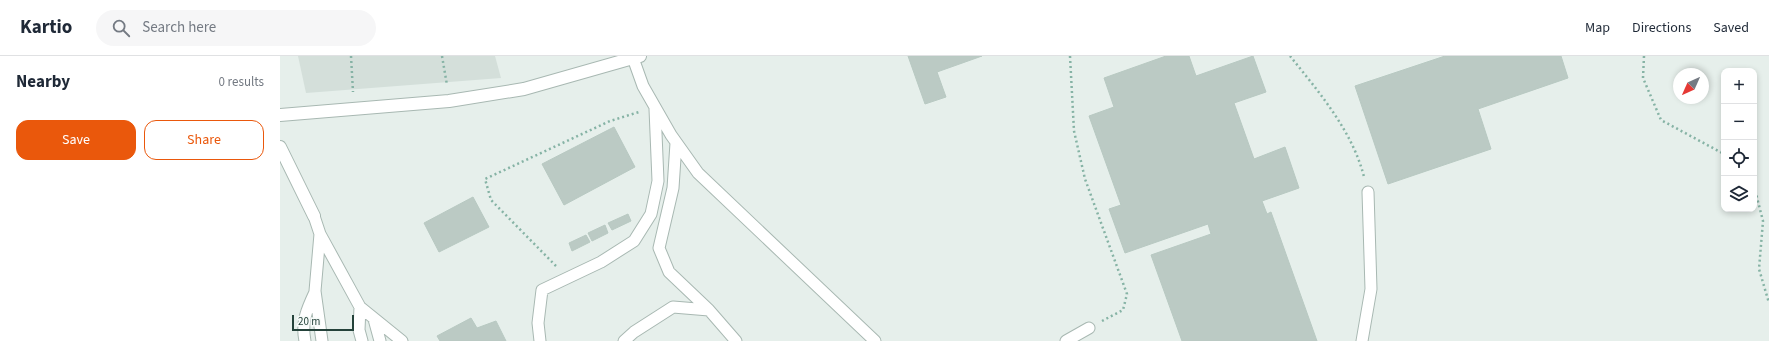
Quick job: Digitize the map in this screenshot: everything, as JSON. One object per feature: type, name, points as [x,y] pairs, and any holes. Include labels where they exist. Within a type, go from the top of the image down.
[{"type":"street","points":[[280,115],[449,101],[524,90],[637,57]]},
{"type":"street","points":[[280,146],[314,216]]},
{"type":"lane","points":[[637,57],[643,86],[676,143],[698,173],[875,341]]},
{"type":"lane","points":[[540,341],[538,323],[542,290],[601,262],[634,241],[651,214],[658,181],[655,107]]},
{"type":"lane","points":[[676,143],[673,188],[659,248],[669,272],[709,310],[736,341]]},
{"type":"lane","points":[[1362,341],[1371,289],[1368,192]]},
{"type":"lane","points":[[314,216],[320,234],[360,307],[402,341]]},
{"type":"lane","points":[[320,234],[315,292],[322,341]]},
{"type":"lane","points":[[305,341],[303,332],[305,314],[315,292]]},
{"type":"lane","points":[[360,307],[359,330],[362,341]]},
{"type":"lane","points":[[624,341],[634,332],[673,308],[709,310]]},
{"type":"lane","points":[[374,319],[380,341]]},
{"type":"lane","points":[[1066,341],[1089,328]]},
{"type":"path","points":[[351,56],[354,109]]},
{"type":"path","points":[[442,56],[449,101]]},
{"type":"path","points":[[1070,56],[1074,132],[1085,178],[1127,294],[1123,310],[1089,328]]},
{"type":"path","points":[[1290,56],[1329,104],[1360,162],[1368,192]]},
{"type":"path","points":[[1644,56],[1643,78],[1662,120],[1721,152]]},
{"type":"path","points":[[567,277],[491,200],[485,179],[610,121],[655,107]]},
{"type":"path","points":[[1757,197],[1763,220],[1759,269],[1769,303]]},
{"type":"shaded area","points":[[298,56],[495,56],[501,78],[306,93]]},
{"type":"building","points":[[908,56],[982,56],[937,72],[946,97],[925,104]]},
{"type":"building","points":[[1166,56],[1189,56],[1196,76],[1253,56],[1266,92],[1234,103],[1254,159],[1285,147],[1299,188],[1262,201],[1267,214],[1271,212],[1317,341],[1182,341],[1151,255],[1211,234],[1208,224],[1125,253],[1109,209],[1121,205],[1089,116],[1114,107],[1104,78]]},
{"type":"building","points":[[1445,56],[1561,56],[1568,78],[1478,109],[1491,149],[1388,184],[1355,86]]},
{"type":"building","points":[[614,127],[635,167],[564,205],[542,164]]},
{"type":"building","points":[[473,197],[489,227],[439,252],[424,223]]},
{"type":"building","points":[[628,214],[631,221],[612,230],[608,223]]},
{"type":"building","points":[[605,225],[608,233],[592,241],[588,233]]},
{"type":"building","points":[[586,235],[590,242],[572,251],[569,243]]},
{"type":"building","points":[[471,318],[477,328],[496,321],[506,341],[440,341],[437,336]]}]
